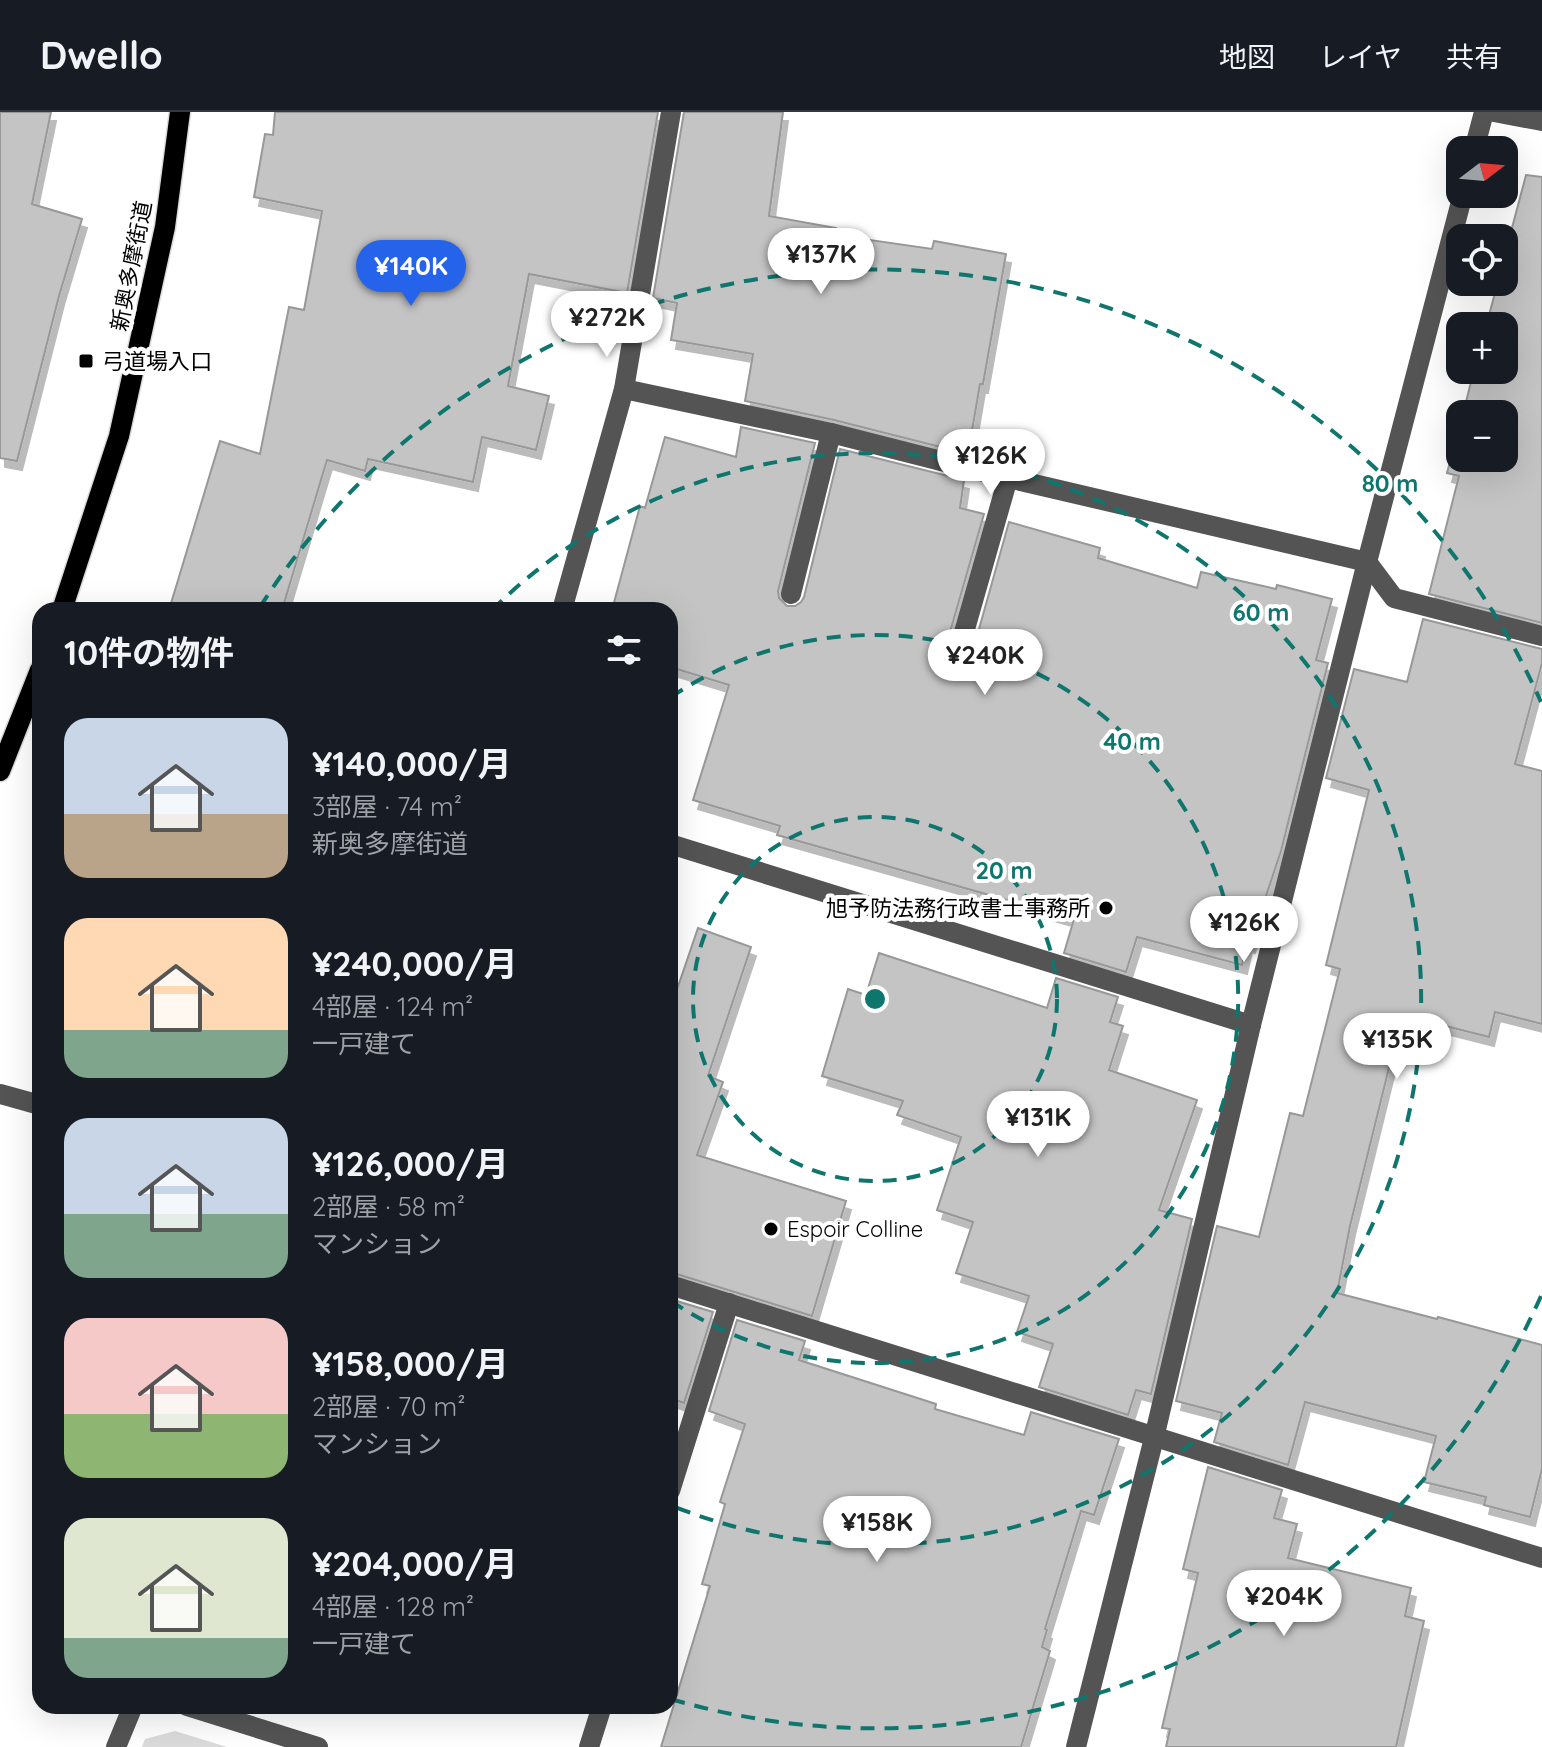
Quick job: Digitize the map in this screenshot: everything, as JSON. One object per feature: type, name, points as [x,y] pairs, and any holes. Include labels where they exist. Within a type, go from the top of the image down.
[{"type":"main road","name":"新奥多摩街道","points":[[65,602],[119,436],[165,227],[180,112]]},
{"type":"main road","points":[[0,771],[32,690]]},
{"type":"street","points":[[564,602],[624,389],[671,112]]},
{"type":"street","points":[[1478,136],[1484,112]]},
{"type":"street","points":[[1494,112],[1542,121]]},
{"type":"street","points":[[1076,1747],[1154,1438],[1251,1025],[1459,208]]},
{"type":"street","points":[[624,389],[831,433],[1367,562],[1394,598],[1542,636]]},
{"type":"street","points":[[791,594],[831,433]]},
{"type":"street","points":[[961,643],[1008,478]]},
{"type":"street","points":[[678,846],[1251,1025]]},
{"type":"street","points":[[0,1094],[32,1103]]},
{"type":"street","points":[[678,1287],[1542,1558]]},
{"type":"street","points":[[678,1466],[729,1303]]},
{"type":"street","points":[[116,1747],[130,1714]]},
{"type":"street","points":[[213,1714],[318,1747]]},
{"type":"street","points":[[589,1747],[599,1714]]},
{"type":"shaded area","points":[[175,1731],[227,1747],[142,1747],[145,1739]]},
{"type":"building","points":[[0,112],[51,112],[32,204],[82,219],[17,461],[0,458]]},
{"type":"building","points":[[275,112],[658,112],[627,293],[529,274],[508,386],[549,396],[536,450],[482,437],[473,482],[368,459],[365,471],[327,460],[284,602],[171,602],[220,441],[260,454],[289,307],[304,310],[322,211],[254,197],[265,134],[273,135]]},
{"type":"building","points":[[684,112],[783,112],[769,216],[836,228],[835,235],[932,249],[934,241],[1006,254],[968,454],[745,401],[753,354],[671,340],[677,303],[653,298]]},
{"type":"building","points":[[1526,175],[1542,177],[1542,623],[1429,594],[1459,476],[1447,472],[1518,472],[1518,400],[1466,400],[1470,384],[1518,384],[1518,312],[1490,312],[1494,296],[1518,296],[1518,224],[1513,224]]},
{"type":"building","points":[[741,427],[815,443],[778,591],[779,598],[787,606],[795,606],[804,597],[840,449],[964,480],[960,508],[984,514],[948,639],[949,647],[957,655],[965,655],[974,647],[1009,522],[1100,548],[1098,558],[1197,588],[1201,572],[1276,589],[1277,585],[1332,599],[1316,660],[1328,663],[1281,851],[1242,965],[1137,937],[1126,972],[1064,953],[1074,919],[777,835],[780,826],[693,800],[729,685],[678,669],[678,602],[614,602],[640,506],[645,508],[665,437],[736,457]]},
{"type":"building","points":[[1423,619],[1542,649],[1542,663],[1515,764],[1542,771],[1542,1024],[1495,1012],[1489,1037],[1402,1015],[1350,1226],[1337,1293],[1542,1345],[1542,1469],[1530,1517],[1484,1505],[1486,1497],[1424,1482],[1436,1436],[1305,1402],[1288,1465],[1214,1442],[1222,1413],[1176,1401],[1217,1226],[1259,1237],[1290,1113],[1303,1116],[1340,969],[1326,965],[1369,790],[1326,778],[1354,669],[1407,682]]},
{"type":"building","points":[[698,928],[751,947],[708,1076],[723,1082],[697,1155],[846,1201],[812,1316],[678,1274],[678,987]]},
{"type":"building","points":[[879,953],[1047,1008],[1056,978],[1118,997],[1110,1022],[1123,1026],[1109,1070],[1197,1100],[1159,1210],[1192,1219],[1151,1394],[1136,1390],[1128,1415],[1039,1387],[1053,1344],[1017,1332],[1029,1296],[956,1273],[973,1222],[937,1210],[961,1137],[897,1115],[903,1101],[822,1076],[848,989],[866,995]]},
{"type":"building","points":[[678,1301],[713,1312],[684,1403],[678,1401]]},
{"type":"building","points":[[737,1320],[805,1341],[799,1360],[936,1404],[935,1409],[1024,1435],[1031,1412],[1119,1439],[1094,1515],[1081,1511],[1045,1629],[1042,1647],[1050,1651],[1021,1747],[661,1747],[671,1714],[678,1714],[678,1691],[710,1586],[702,1584],[725,1504],[720,1502],[745,1424],[709,1411]]},
{"type":"building","points":[[1208,1467],[1282,1490],[1274,1518],[1297,1524],[1288,1558],[1411,1588],[1405,1616],[1424,1621],[1396,1747],[1166,1747],[1170,1729],[1162,1728],[1198,1573],[1183,1569]]},
{"type":"place","name":"弓道場入口","points":[[86,361]]},
{"type":"place","name":"旭予防法務行政書士事務所","points":[[1106,908]]},
{"type":"place","name":"Espoir Colline","points":[[771,1229]]}]
